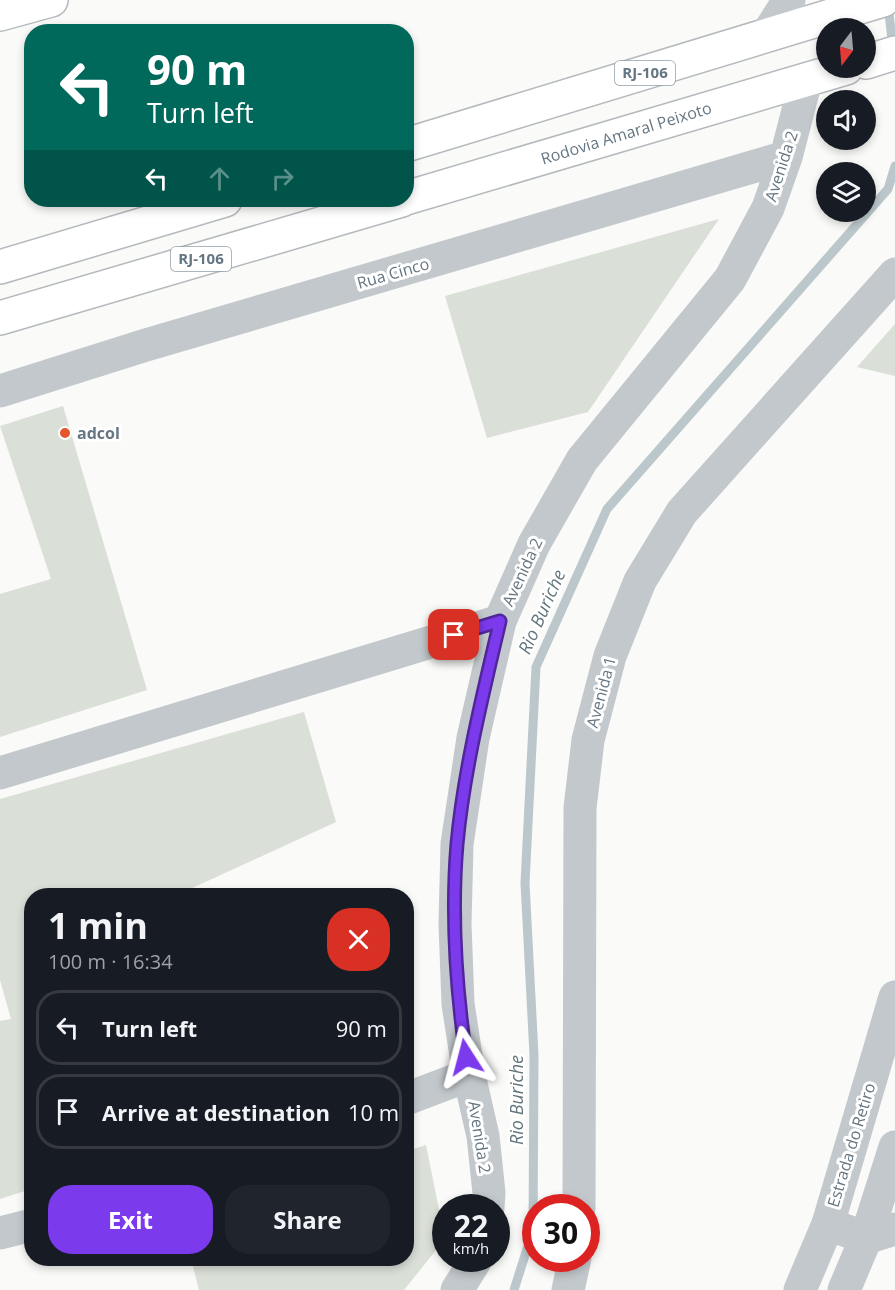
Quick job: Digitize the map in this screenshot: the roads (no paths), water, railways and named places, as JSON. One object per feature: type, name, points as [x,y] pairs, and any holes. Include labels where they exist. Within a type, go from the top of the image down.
[{"type":"main road","points":[[0,14],[51,0]]},
{"type":"main road","name":"RJ-106","points":[[414,143],[766,36],[842,5],[883,0]]},
{"type":"main road","points":[[876,59],[895,53]]},
{"type":"main road","name":"Rodovia Amaral Peixoto","points":[[414,196],[816,77]]},
{"type":"main road","points":[[0,267],[201,207]]},
{"type":"main road","name":"RJ-106","points":[[0,318],[378,207]]},
{"type":"street","points":[[766,36],[789,0]]},
{"type":"street","name":"Avenida 2","points":[[489,1194],[483,1136],[469,1075],[458,1004],[455,924],[457,844],[473,738],[500,621],[534,544],[582,460],[730,279],[768,208],[786,157],[806,80]]},
{"type":"street","name":"Rua Cinco","points":[[0,391],[157,342],[786,157]]},
{"type":"street","name":"Avenida 1","points":[[579,1194],[580,808],[588,740],[610,656],[640,581],[682,512],[895,274]]},
{"type":"street","points":[[0,773],[500,621]]},
{"type":"street","name":"Estrada do Retiro","points":[[800,1290],[828,1224],[895,997]]},
{"type":"street","points":[[414,1096],[469,1075]]},
{"type":"street","points":[[844,1290],[880,1233],[895,1147]]},
{"type":"street","points":[[828,1224],[880,1233]]},
{"type":"street","points":[[0,1233],[24,1227]]},
{"type":"street","points":[[457,1290],[468,1272]]},
{"type":"street","points":[[568,1290],[572,1272]]},
{"type":"waterway","name":"Rio Buriche","points":[[888,5],[893,48]]},
{"type":"waterway","name":"Rio Buriche","points":[[514,1290],[533,1230],[534,1055],[525,883],[536,667],[607,509],[888,189],[895,166]]},
{"type":"place","name":"adcol","points":[[65,433]]}]
